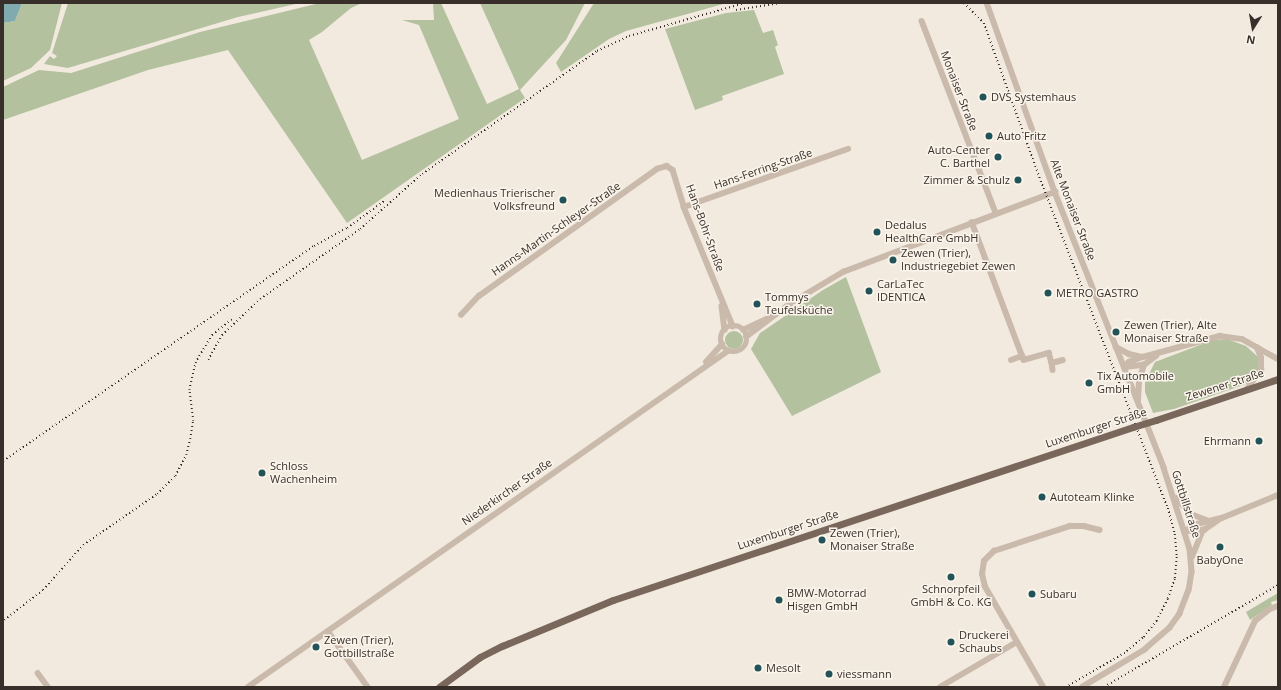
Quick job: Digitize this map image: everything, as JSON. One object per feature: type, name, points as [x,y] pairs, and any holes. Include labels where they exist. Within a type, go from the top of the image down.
[{"type":"main road","name":"Zewener Straße","points":[[1156,420],[1278,379]]},
{"type":"main road","name":"Luxemburger Straße","points":[[439,687],[480,657],[502,646],[606,602],[1156,420]]},
{"type":"street","name":"Alte Monaiser Straße","points":[[987,3],[1055,192],[1145,422]]},
{"type":"street","name":"Monaiser Straße","points":[[922,21],[996,213]]},
{"type":"street","name":"Hans-Ferring-Straße","points":[[684,207],[848,149]]},
{"type":"street","name":"Hans-Bohr-Straße","points":[[667,166],[673,170],[684,207],[733,326]]},
{"type":"street","name":"Hanns-Martin-Schleyer-Straße","points":[[461,315],[479,296],[657,169],[667,166]]},
{"type":"street","points":[[746,337],[743,330],[733,326],[725,330],[721,337],[722,344],[728,351],[733,352],[742,349],[746,337],[819,284],[843,272],[972,222],[1055,192]]},
{"type":"street","points":[[972,222],[1024,360],[1049,353],[1053,370]]},
{"type":"street","name":"Hans-Bohr-Straße","points":[[721,300],[725,330]]},
{"type":"street","points":[[743,330],[778,313]]},
{"type":"street","points":[[1124,367],[1129,362],[1143,357],[1158,355],[1220,336],[1242,339],[1278,359]]},
{"type":"street","name":"Niederkircher Straße","points":[[698,370],[722,344]]},
{"type":"street","points":[[1116,347],[1129,354],[1143,357]]},
{"type":"street","points":[[1248,389],[1258,377],[1262,367],[1257,347]]},
{"type":"street","name":"Niederkircher Straße","points":[[248,687],[698,370],[728,351]]},
{"type":"street","points":[[1124,367],[1144,365],[1158,355]]},
{"type":"street","points":[[1011,360],[1022,356]]},
{"type":"street","points":[[1052,363],[1063,360]]},
{"type":"street","points":[[1139,404],[1139,380],[1144,365]]},
{"type":"street","name":"Gottbillstraße","points":[[1083,687],[1145,650],[1170,628],[1180,614],[1188,594],[1191,560],[1186,531],[1145,422]]},
{"type":"street","points":[[1173,494],[1191,514],[1209,521]]},
{"type":"street","points":[[1186,531],[1193,525],[1222,518],[1278,495]]},
{"type":"street","points":[[1186,531],[1204,530],[1222,518]]},
{"type":"street","points":[[1043,687],[982,580],[984,561],[994,551],[1070,526],[1100,530]]},
{"type":"street","points":[[1191,560],[1204,530]]},
{"type":"street","points":[[1224,687],[1255,621],[1270,609],[1278,606]]},
{"type":"street","points":[[328,632],[368,687]]},
{"type":"street","points":[[940,687],[1017,642]]},
{"type":"street","points":[[38,673],[48,687]]},
{"type":"green space","points":[[22,3],[62,3],[50,50],[31,68],[3,81],[3,23],[15,21]]},
{"type":"green space","points":[[68,3],[300,3],[238,17],[68,68],[44,64],[50,56],[54,59],[57,56],[52,53]]},
{"type":"green space","points":[[320,3],[362,3],[351,8],[322,32],[309,40],[362,160],[459,119],[419,25],[402,20],[434,20],[433,3],[441,3],[487,104],[519,89],[480,3],[585,3],[566,40],[520,90],[525,98],[347,223],[228,50],[148,70],[3,120],[3,87],[39,70],[71,73],[200,32]]},
{"type":"green space","points":[[594,3],[727,3],[626,31],[609,39],[561,72],[556,63]]},
{"type":"green space","points":[[754,10],[763,33],[773,30],[778,45],[775,47],[784,74],[722,96],[723,100],[695,110],[665,29],[726,13]]},
{"type":"green space","points":[[846,277],[881,372],[792,416],[751,349],[760,333],[823,290]]},
{"type":"green space","points":[[734,331],[740,334],[743,340],[740,346],[734,349],[728,346],[725,340],[728,334]]},
{"type":"green space","points":[[1227,339],[1246,346],[1258,357],[1258,372],[1249,383],[1174,409],[1153,413],[1145,392],[1145,382],[1155,362],[1213,340]]},
{"type":"green space","points":[[1278,593],[1278,600],[1271,602],[1272,605],[1250,620],[1246,612]]},
{"type":"water","points":[[3,3],[22,3],[15,21],[3,23]]},
{"type":"railway","points":[[208,360],[222,335],[260,299],[360,229],[422,174],[597,51],[629,36],[744,3]]},
{"type":"railway","points":[[736,10],[780,3]]},
{"type":"railway","points":[[964,3],[984,23],[1041,181],[1168,508],[1175,534],[1177,557],[1175,579],[1168,599],[1157,621],[1143,638],[1125,653],[1067,687]]},
{"type":"railway","points":[[3,461],[314,246],[347,228],[384,201]]},
{"type":"railway","points":[[4,620],[43,590],[83,545],[157,494],[175,476],[186,455],[190,439],[193,421],[189,390],[195,363],[212,335],[233,318]]},
{"type":"railway","points":[[1104,687],[1278,585]]},
{"type":"place","name":"DVS Systemhaus","points":[[983,97]]},
{"type":"place","name":"Auto Fritz","points":[[989,136]]},
{"type":"place","name":"Auto-Center C. Barthel","points":[[998,157]]},
{"type":"place","name":"Zimmer & Schulz","points":[[1018,180]]},
{"type":"place","name":"Medienhaus Trierischer Volksfreund","points":[[563,200]]},
{"type":"place","name":"Dedalus HealthCare GmbH","points":[[877,232]]},
{"type":"place","name":"Zewen (Trier), Industriegebiet Zewen","points":[[893,260]]},
{"type":"place","name":"CarLaTec IDENTICA","points":[[869,291]]},
{"type":"place","name":"METRO GASTRO","points":[[1048,293]]},
{"type":"place","name":"Tommys Teufelsküche","points":[[757,304]]},
{"type":"place","name":"Zewen (Trier), Alte Monaiser Straße","points":[[1116,332]]},
{"type":"place","name":"Tix Automobile GmbH","points":[[1089,383]]},
{"type":"place","name":"Ehrmann","points":[[1259,441]]},
{"type":"place","name":"Schloss Wachenheim","points":[[262,473]]},
{"type":"place","name":"Autoteam Klinke","points":[[1042,497]]},
{"type":"place","name":"Zewen (Trier), Monaiser Straße","points":[[822,540]]},
{"type":"place","name":"BabyOne","points":[[1220,547]]},
{"type":"place","name":"Schnorpfeil GmbH & Co. KG","points":[[951,577]]},
{"type":"place","name":"Subaru","points":[[1032,594]]},
{"type":"place","name":"BMW-Motorrad Hisgen GmbH","points":[[779,600]]},
{"type":"place","name":"Druckerei Schaubs","points":[[951,642]]},
{"type":"place","name":"Zewen (Trier), Gottbillstraße","points":[[316,647]]},
{"type":"place","name":"Mesolt","points":[[758,668]]},
{"type":"place","name":"viessmann","points":[[829,674]]}]
